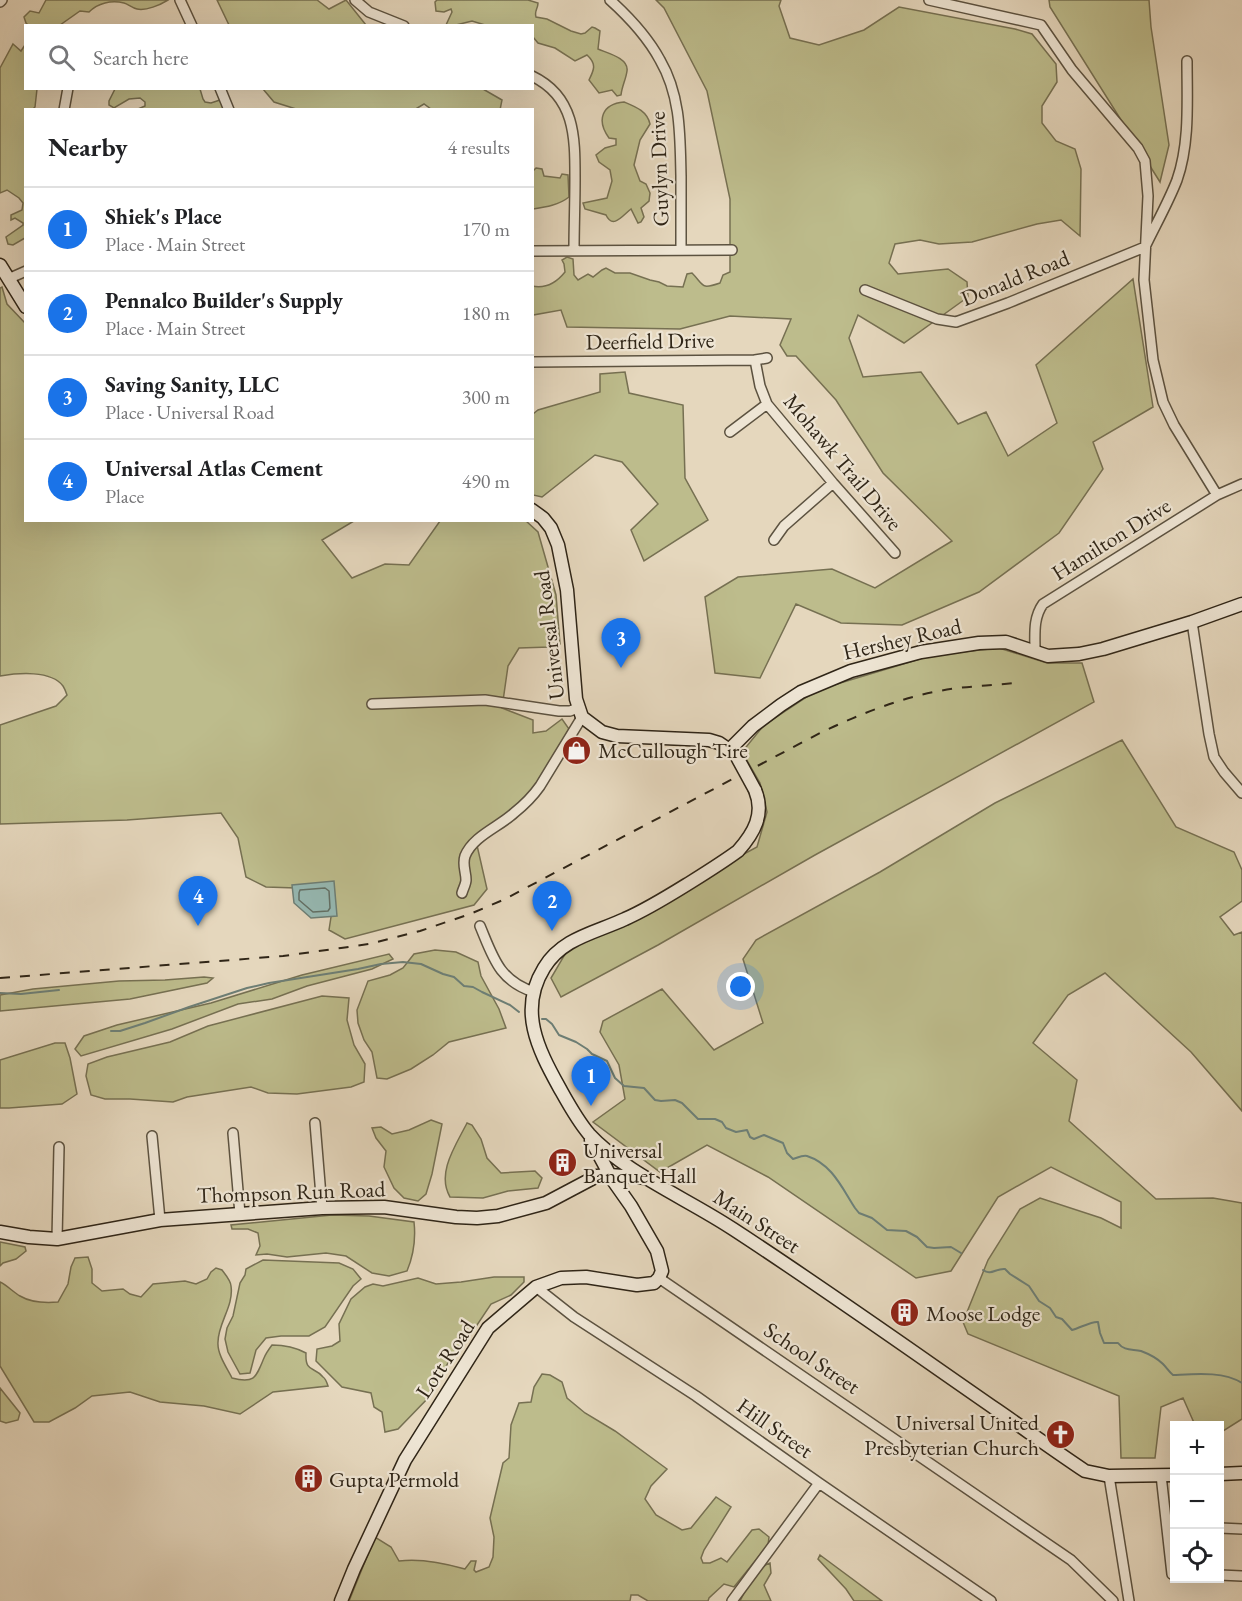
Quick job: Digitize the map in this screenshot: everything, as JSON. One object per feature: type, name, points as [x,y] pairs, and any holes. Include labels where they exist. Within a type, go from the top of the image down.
[{"type":"street","points":[[180,0],[191,24]]},
{"type":"street","points":[[355,0],[369,12],[399,24]]},
{"type":"street","name":"Guylyn Drive","points":[[610,0],[640,30],[651,45],[662,62],[673,88],[680,136],[681,250]]},
{"type":"street","points":[[929,0],[1041,25],[1072,70],[1138,148],[1145,161],[1148,196],[1144,280],[1153,360],[1163,402],[1174,425],[1217,495]]},
{"type":"street","points":[[1145,247],[1177,180],[1187,121],[1187,61]]},
{"type":"street","points":[[534,77],[543,81],[557,94],[567,109],[573,126],[575,146],[574,250]]},
{"type":"street","points":[[64,108],[68,90]]},
{"type":"street","points":[[221,90],[229,108]]},
{"type":"street","name":"Donald Road","points":[[865,290],[937,319],[956,322],[1145,247]]},
{"type":"street","points":[[534,251],[732,250]]},
{"type":"street","points":[[0,265],[24,304]]},
{"type":"street","points":[[9,279],[24,272]]},
{"type":"street","name":"Deerfield Drive","points":[[534,362],[767,358]]},
{"type":"street","name":"Mohawk Trail Drive","points":[[755,360],[759,386],[767,404],[895,553]]},
{"type":"street","points":[[730,432],[767,404]]},
{"type":"street","points":[[774,540],[784,526],[833,483]]},
{"type":"street","name":"Hamilton Drive","points":[[1035,651],[1037,612],[1043,604],[1217,495],[1242,484]]},
{"type":"street","name":"Universal Road","points":[[534,511],[551,528],[558,544],[567,590],[574,688],[580,713],[602,732],[609,734],[710,740],[720,743],[733,753]]},
{"type":"street","name":"Hershey Road","points":[[733,753],[753,726],[780,705],[801,692],[851,671],[921,652],[979,643],[1006,642],[1048,656],[1079,654],[1112,646],[1242,604]]},
{"type":"street","points":[[1192,621],[1214,757],[1242,793]]},
{"type":"street","points":[[372,704],[485,700],[580,713],[533,795],[513,815],[469,849],[465,856],[466,880],[462,893]]},
{"type":"street","name":"Main Street","points":[[733,753],[754,789],[759,803],[757,825],[747,841],[738,851],[665,898],[624,919],[571,941],[544,968],[531,1000],[532,1023],[535,1039],[567,1101],[588,1132],[611,1153],[648,1179],[732,1228],[1085,1471],[1109,1476],[1170,1475]]},
{"type":"street","points":[[480,926],[501,970],[518,985],[534,992]]},
{"type":"street","points":[[315,1123],[322,1208]]},
{"type":"street","points":[[588,1132],[610,1175],[657,1251],[662,1271],[659,1278]]},
{"type":"street","points":[[233,1133],[240,1214]]},
{"type":"street","points":[[152,1137],[160,1220]]},
{"type":"street","points":[[57,1239],[60,1147]]},
{"type":"street","name":"Thompson Run Road","points":[[0,1232],[57,1239],[160,1220],[322,1208],[384,1207],[477,1218],[498,1216],[546,1203],[597,1176],[648,1179]]},
{"type":"street","name":"Lott Road","points":[[341,1601],[405,1460],[488,1328],[536,1287],[561,1278],[604,1279],[638,1285],[654,1283],[659,1278]]},
{"type":"street","name":"School Street","points":[[659,1278],[1071,1560],[1113,1601]]},
{"type":"street","name":"Hill Street","points":[[536,1287],[574,1317],[696,1396],[991,1601]]},
{"type":"street","points":[[1224,1474],[1242,1473]]},
{"type":"street","points":[[1161,1475],[1170,1529]]},
{"type":"street","points":[[1109,1476],[1129,1601]]},
{"type":"street","points":[[732,1601],[819,1483]]},
{"type":"street","points":[[1224,1528],[1242,1529]]},
{"type":"street","points":[[1224,1575],[1242,1576]]},
{"type":"shaded area","points":[[46,0],[168,0],[145,9],[110,2],[96,6],[89,12],[80,11],[61,24],[26,23],[24,17],[30,11],[39,13]]},
{"type":"shaded area","points":[[217,0],[317,0],[329,9],[346,0],[365,24],[229,24]]},
{"type":"shaded area","points":[[437,0],[528,0],[538,3],[536,17],[547,19],[581,34],[592,27],[595,28],[600,31],[598,49],[621,59],[627,66],[621,95],[617,96],[612,90],[599,93],[589,80],[594,67],[587,55],[575,61],[555,48],[538,43],[534,38],[534,24],[482,24],[472,21],[446,24],[452,12],[451,9],[444,12],[436,11],[435,2]]},
{"type":"shaded area","points":[[656,0],[781,0],[779,6],[790,38],[819,45],[864,30],[899,7],[1032,34],[1056,64],[1057,82],[1042,106],[1042,123],[1056,141],[1075,149],[1081,169],[1080,236],[1061,220],[1037,224],[972,242],[939,244],[920,240],[895,244],[889,263],[898,274],[948,269],[967,282],[968,297],[904,343],[858,315],[849,338],[863,377],[921,372],[958,424],[986,412],[1008,456],[1057,423],[1036,365],[1133,279],[1153,407],[1093,442],[1103,469],[1059,533],[979,592],[902,625],[841,623],[796,604],[760,678],[715,673],[705,597],[738,577],[832,569],[875,588],[952,541],[883,473],[836,400],[796,356],[787,356],[780,345],[791,319],[730,316],[680,329],[567,327],[561,310],[534,315],[534,286],[546,286],[558,279],[565,272],[562,260],[567,257],[573,259],[574,275],[578,280],[588,274],[593,277],[606,268],[615,273],[630,273],[667,286],[683,287],[687,274],[692,273],[703,285],[709,286],[720,283],[723,275],[730,272],[730,199],[707,91],[664,8]]},
{"type":"shaded area","points":[[1049,0],[1149,0],[1169,145],[1160,182],[1050,7]]},
{"type":"shaded area","points":[[13,44],[21,51],[24,46],[24,90],[37,90],[35,107],[24,108],[24,239],[13,245],[8,244],[6,237],[23,223],[15,218],[11,220],[11,215],[22,210],[23,203],[7,190],[0,193],[0,68]]},
{"type":"shaded area","points":[[114,90],[200,90],[205,102],[220,100],[224,108],[140,108],[145,106],[145,102],[140,98],[129,99],[114,108],[109,105]]},
{"type":"shaded area","points":[[264,90],[485,90],[502,100],[500,108],[430,108],[424,104],[417,108],[293,108],[274,102]]},
{"type":"shaded area","points":[[624,102],[644,113],[650,124],[640,140],[634,165],[640,181],[646,184],[650,193],[649,201],[641,208],[644,217],[638,223],[631,209],[618,220],[612,221],[606,215],[585,209],[583,203],[607,198],[612,181],[610,170],[599,162],[596,155],[605,148],[616,145],[616,139],[609,138],[602,119],[603,114],[611,106]]},
{"type":"shaded area","points":[[542,169],[544,176],[560,178],[562,174],[568,175],[569,197],[557,204],[534,209],[534,170]]},
{"type":"shaded area","points":[[2,287],[7,304],[24,322],[24,522],[352,522],[322,540],[352,578],[385,564],[409,565],[439,522],[527,522],[538,532],[556,595],[560,644],[550,647],[519,648],[508,666],[502,708],[533,720],[533,733],[546,731],[562,719],[569,729],[530,803],[476,841],[487,889],[474,905],[345,939],[329,930],[333,904],[327,889],[266,887],[246,877],[238,838],[221,813],[127,820],[0,824],[0,725],[56,706],[67,695],[63,686],[51,677],[34,674],[0,676],[0,288]]},
{"type":"shaded area","points":[[625,372],[629,393],[683,405],[685,478],[708,520],[644,561],[631,530],[658,504],[622,462],[595,455],[542,497],[534,495],[534,413],[538,410],[600,392],[600,374]]},
{"type":"shaded area","points":[[999,648],[1047,663],[1082,663],[1094,702],[561,997],[551,978],[568,949],[757,847],[767,812],[760,783],[742,752],[764,725],[817,690],[933,655]]},
{"type":"shaded area","points":[[1122,740],[1176,827],[1234,852],[1242,870],[1242,901],[1220,917],[1234,935],[1242,932],[1242,1111],[1191,1052],[1105,973],[1068,995],[1033,1043],[1077,1080],[1069,1121],[1156,1199],[1213,1198],[1242,1203],[1242,1419],[1224,1430],[1224,1421],[1193,1421],[1183,1398],[1161,1407],[1155,1458],[1121,1458],[1119,1396],[968,1334],[963,1322],[988,1260],[1020,1209],[1040,1198],[1101,1218],[1121,1228],[1121,1202],[1051,1167],[998,1197],[951,1271],[916,1278],[768,1177],[707,1145],[660,1172],[593,1122],[625,1099],[619,1065],[600,1032],[603,1021],[662,989],[714,1050],[763,1023],[743,959],[756,940],[880,872],[995,803]]},
{"type":"shaded area","points":[[435,950],[456,952],[478,962],[481,976],[499,1009],[506,1028],[449,1042],[411,1069],[387,1079],[377,1078],[372,1052],[364,1040],[358,1023],[357,1010],[368,981],[390,975],[403,968],[414,954]]},
{"type":"shaded area","points":[[389,954],[393,959],[372,969],[307,986],[272,999],[238,1004],[172,1029],[81,1056],[75,1049],[84,1036],[117,1025],[211,1003],[302,975]]},
{"type":"shaded area","points":[[213,978],[207,983],[130,999],[0,1011],[0,995],[33,989],[119,981]]},
{"type":"shaded area","points":[[322,996],[349,998],[347,1020],[354,1045],[365,1064],[364,1082],[351,1087],[297,1094],[268,1093],[251,1087],[187,1097],[173,1102],[105,1099],[91,1095],[86,1076],[88,1064],[107,1057],[170,1042],[208,1026]]},
{"type":"shaded area","points":[[55,1043],[65,1043],[77,1094],[62,1104],[0,1108],[0,1060]]},
{"type":"shaded area","points":[[431,1120],[442,1124],[426,1194],[418,1201],[404,1198],[394,1188],[384,1167],[386,1151],[372,1128],[381,1127],[392,1134],[409,1130]]},
{"type":"shaded area","points":[[467,1123],[472,1125],[481,1139],[487,1158],[501,1173],[535,1171],[542,1178],[538,1188],[508,1191],[483,1198],[450,1197],[446,1188],[446,1169]]},
{"type":"shaded area","points":[[332,1215],[369,1216],[414,1222],[414,1247],[407,1271],[389,1276],[372,1273],[346,1256],[326,1253],[287,1257],[256,1255],[260,1246],[258,1233],[248,1229],[232,1229],[231,1225]]},
{"type":"shaded area","points":[[0,1242],[25,1247],[26,1251],[16,1259],[0,1266]]},
{"type":"shaded area","points":[[88,1257],[92,1269],[92,1283],[102,1291],[123,1289],[141,1297],[153,1284],[185,1281],[196,1284],[207,1279],[216,1268],[222,1270],[230,1282],[231,1293],[220,1328],[218,1347],[232,1378],[246,1380],[254,1377],[272,1345],[281,1345],[306,1353],[307,1364],[324,1378],[328,1386],[273,1392],[240,1414],[204,1406],[160,1402],[130,1392],[92,1396],[49,1422],[34,1422],[0,1366],[0,1282],[28,1300],[58,1302],[68,1284],[75,1258]]},
{"type":"shaded area","points":[[263,1260],[339,1263],[353,1269],[361,1279],[353,1286],[325,1327],[309,1336],[266,1338],[256,1350],[250,1373],[240,1374],[228,1352],[225,1339],[227,1328],[233,1316],[240,1283],[246,1269]]},
{"type":"shaded area","points":[[494,1277],[524,1277],[524,1282],[511,1295],[491,1304],[448,1363],[430,1396],[398,1429],[385,1432],[382,1412],[374,1407],[371,1393],[342,1387],[316,1361],[317,1349],[332,1346],[340,1341],[339,1324],[351,1299],[365,1287],[373,1284],[383,1286],[418,1278],[436,1284]]},
{"type":"shaded area","points":[[542,1374],[550,1375],[562,1382],[567,1398],[585,1413],[615,1431],[667,1469],[651,1486],[645,1499],[656,1515],[682,1530],[691,1528],[716,1497],[731,1507],[704,1550],[701,1558],[703,1563],[710,1563],[721,1558],[727,1562],[752,1530],[759,1529],[769,1537],[768,1545],[734,1587],[724,1584],[708,1601],[648,1601],[638,1595],[631,1595],[630,1601],[349,1601],[375,1537],[391,1547],[399,1561],[416,1560],[465,1569],[471,1561],[476,1561],[474,1570],[476,1572],[489,1567],[493,1557],[494,1537],[490,1518],[503,1463],[509,1458],[511,1425],[519,1403],[531,1402],[534,1387]]},
{"type":"shaded area","points":[[0,1388],[20,1413],[18,1420],[6,1423],[0,1421]]},
{"type":"shaded area","points":[[820,1555],[882,1601],[854,1601],[818,1559]]},
{"type":"shaded area","points":[[770,1563],[771,1573],[764,1585],[771,1601],[740,1601],[757,1573]]},
{"type":"water","points":[[334,881],[337,916],[311,918],[294,903],[292,885]]},
{"type":"waterway","points":[[111,1031],[120,1031],[247,988],[403,962],[421,964],[454,977],[464,986],[473,987],[510,1005],[519,1012]]},
{"type":"waterway","points":[[0,993],[21,994],[59,990]]},
{"type":"waterway","points":[[542,1019],[552,1024],[559,1035],[576,1042],[592,1054],[607,1061],[615,1078],[624,1086],[644,1088],[655,1100],[675,1100],[682,1103],[698,1119],[715,1119],[722,1122],[726,1128],[736,1132],[747,1130],[750,1137],[754,1139],[764,1135],[783,1143],[787,1153],[793,1159],[807,1156],[830,1171],[859,1213],[872,1218],[887,1230],[906,1231],[917,1237],[927,1247],[951,1247],[961,1253]]},
{"type":"waterway","points":[[983,1270],[989,1272],[1005,1269],[1029,1286],[1039,1301],[1050,1308],[1056,1317],[1062,1319],[1072,1330],[1098,1322],[1104,1343],[1118,1343],[1126,1349],[1147,1353],[1161,1362],[1173,1375],[1218,1375],[1242,1383]]},
{"type":"railway","points":[[0,978],[283,956],[369,944],[420,931],[503,900],[820,733],[849,720],[923,694],[1014,683]]},
{"type":"place","name":"Saving Sanity, LLC","points":[[621,668]]},
{"type":"place","name":"McCullough Tire","points":[[577,750]]},
{"type":"place","name":"Universal Atlas Cement","points":[[198,926]]},
{"type":"place","name":"Pennalco Builder's Supply","points":[[552,931]]},
{"type":"place","name":"Shiek's Place","points":[[591,1106]]},
{"type":"place","name":"Universal Banquet Hall","points":[[562,1163]]},
{"type":"place","name":"Moose Lodge","points":[[905,1313]]},
{"type":"place","name":"Universal United Presbyterian Church","points":[[1060,1435]]},
{"type":"place","name":"Gupta Permold","points":[[308,1479]]}]
